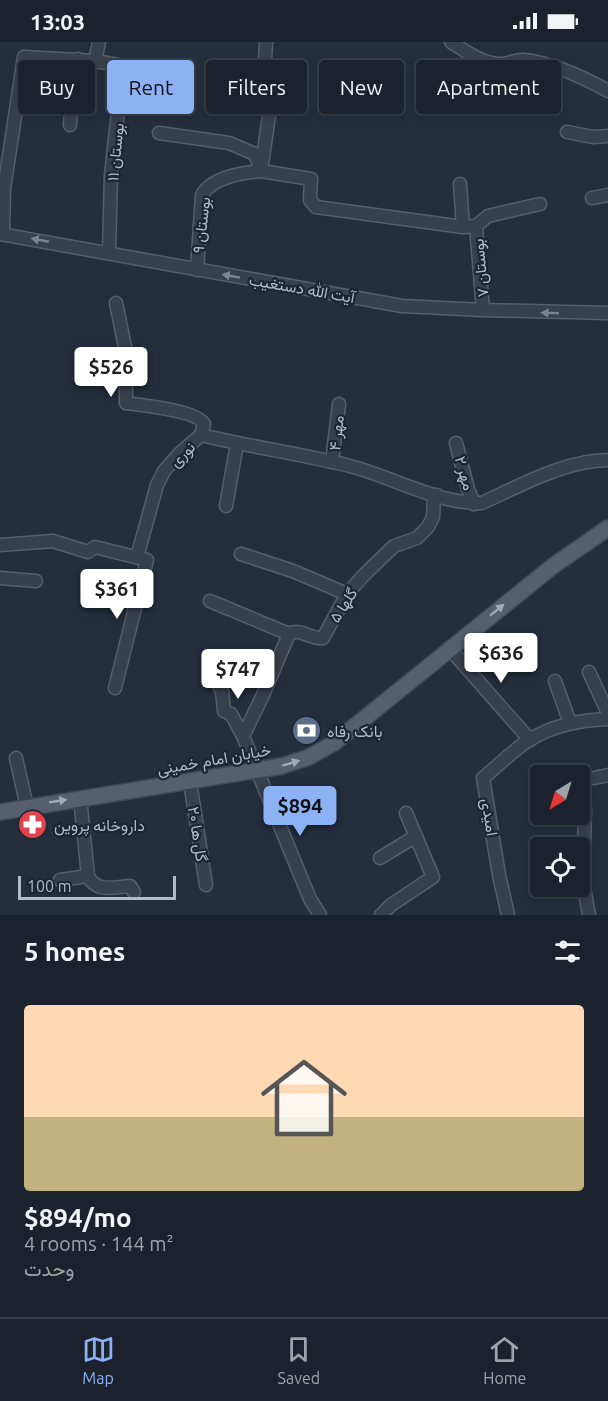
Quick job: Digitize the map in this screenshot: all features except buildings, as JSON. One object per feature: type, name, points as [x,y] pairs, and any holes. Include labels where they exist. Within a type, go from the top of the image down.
[{"type":"main road","name":"خیابان امام خمینی","points":[[0,812],[256,771],[282,766],[309,757],[334,743],[562,558],[608,528]]},
{"type":"street","points":[[94,60],[99,42]]},
{"type":"street","points":[[261,171],[270,102],[265,60],[266,42]]},
{"type":"street","points":[[451,42],[471,54],[499,64],[526,60],[561,70],[608,91]]},
{"type":"street","points":[[1,234],[4,189],[24,57],[86,60]]},
{"type":"street","points":[[70,125],[72,88],[78,59]]},
{"type":"street","name":"بوستان ۱۱","points":[[95,61],[123,66],[111,175],[109,252]]},
{"type":"street","points":[[567,132],[593,137],[608,136]]},
{"type":"street","points":[[159,133],[218,141],[241,147],[255,154],[261,171]]},
{"type":"street","points":[[261,171],[311,179],[310,200],[316,207],[463,226],[476,226],[488,216],[540,204]]},
{"type":"street","name":"بوستان ۹","points":[[197,270],[202,195],[205,189],[224,179],[261,171]]},
{"type":"street","points":[[460,184],[463,226]]},
{"type":"street","points":[[592,198],[608,195]]},
{"type":"street","name":"بوستان ۷","points":[[476,226],[483,310]]},
{"type":"street","name":"آیت الله دستغیب","points":[[1,234],[402,306],[608,313]]},
{"type":"street","name":"نوری","points":[[116,303],[126,352],[126,403],[151,406],[200,418],[204,423],[201,435],[164,471],[157,485],[116,688]]},
{"type":"street","name":"مهر ۴","points":[[332,462],[339,404]]},
{"type":"street","points":[[201,435],[351,466],[455,501],[474,504],[482,503],[562,468],[588,461],[608,460]]},
{"type":"street","name":"مهر ۲","points":[[456,443],[474,504]]},
{"type":"street","points":[[226,506],[237,444]]},
{"type":"street","name":"گلها ۵","points":[[289,634],[292,631],[319,639],[323,638],[348,594],[394,546],[410,541],[428,527],[433,516],[434,497],[437,495]]},
{"type":"street","points":[[0,545],[54,541],[88,552],[95,547],[142,558]]},
{"type":"street","points":[[241,554],[293,571],[348,594]]},
{"type":"street","points":[[0,578],[36,581]]},
{"type":"street","points":[[210,601],[289,634],[273,674],[243,736]]},
{"type":"street","points":[[449,648],[530,740],[570,723],[608,719]]},
{"type":"street","points":[[589,672],[608,713]]},
{"type":"street","points":[[213,676],[222,691],[224,711],[231,714],[243,736],[310,899],[320,915]]},
{"type":"street","points":[[555,681],[570,723]]},
{"type":"street","name":"امیدی","points":[[508,915],[483,778],[530,740]]},
{"type":"street","points":[[16,758],[27,807]]},
{"type":"street","points":[[594,778],[608,775]]},
{"type":"street","name":"گل ها ۲۰","points":[[190,782],[206,885]]},
{"type":"street","points":[[80,798],[88,876],[91,884],[99,888],[130,886],[134,892]]},
{"type":"street","points":[[381,915],[391,905],[433,877],[406,813]]},
{"type":"street","points":[[585,825],[583,882],[589,915]]},
{"type":"street","points":[[380,858],[416,836]]},
{"type":"street","points":[[60,880],[88,876]]},
{"type":"place","name":"بانک رفاه","points":[[306,731]]},
{"type":"place","name":"داروخانه پروین","points":[[33,825]]}]
